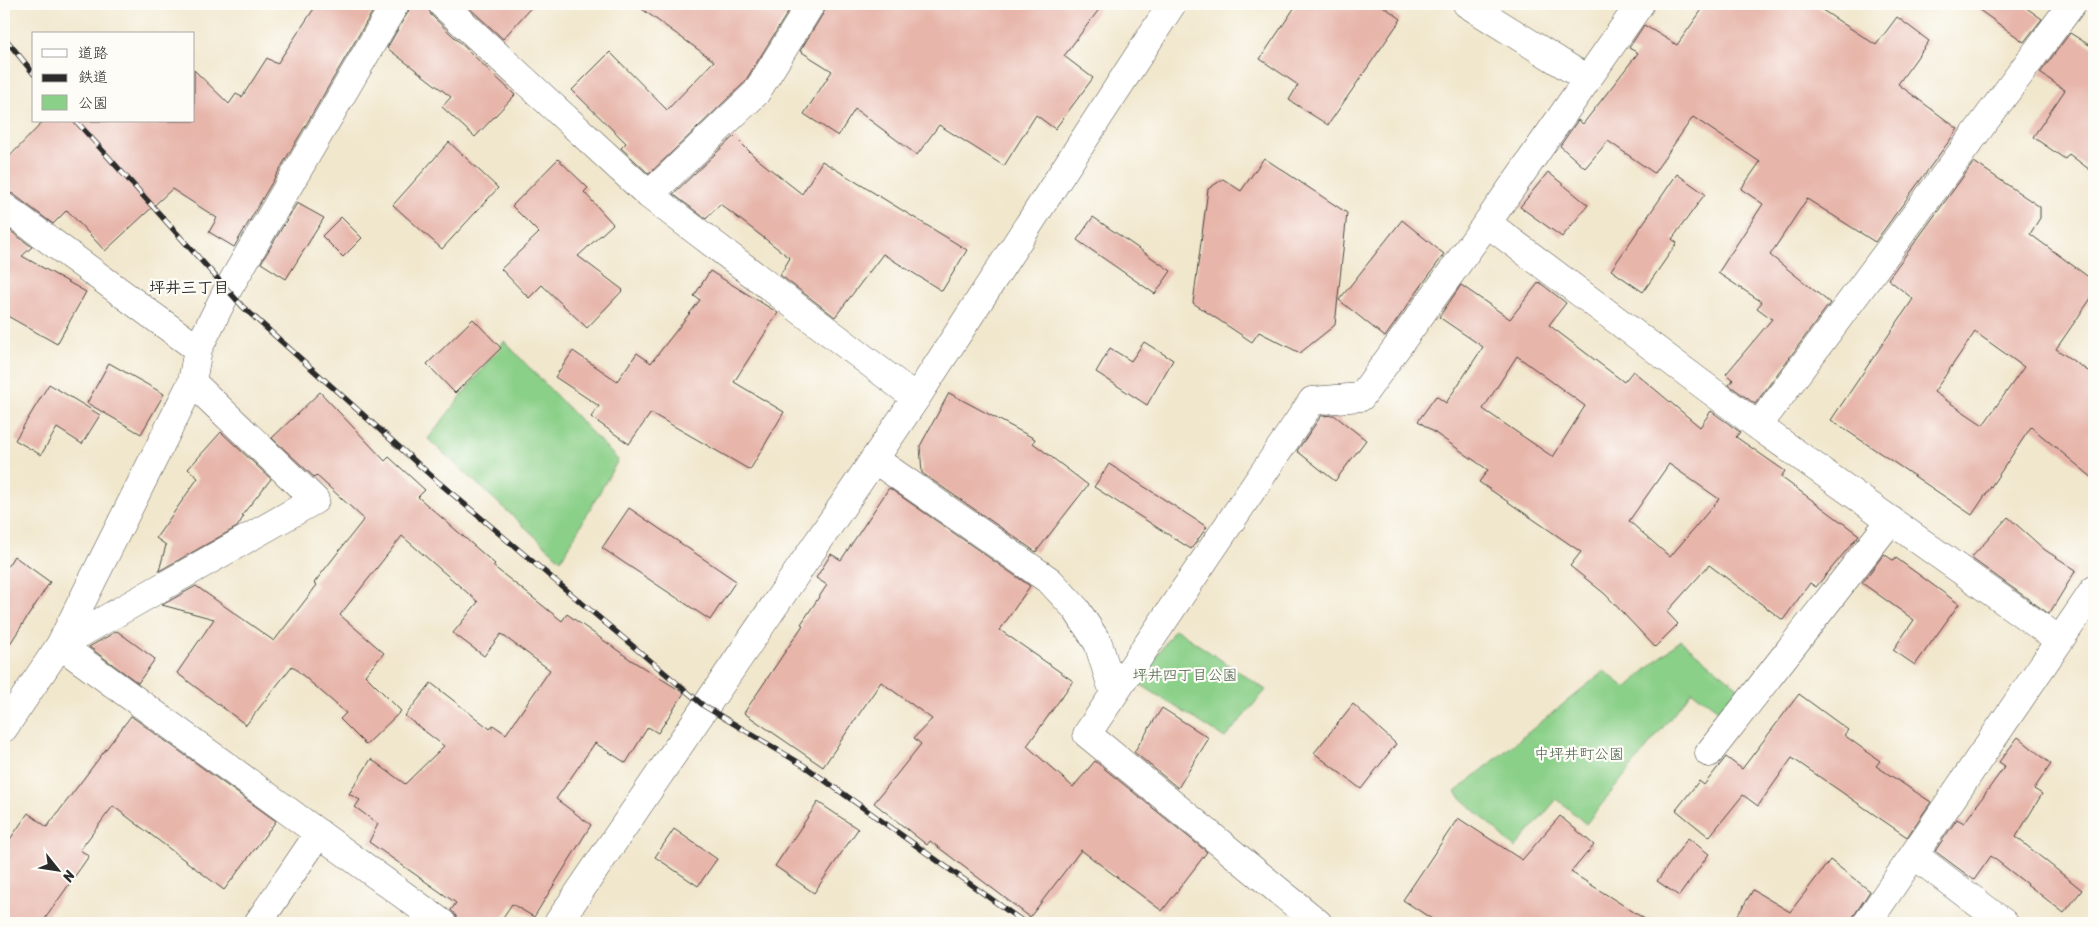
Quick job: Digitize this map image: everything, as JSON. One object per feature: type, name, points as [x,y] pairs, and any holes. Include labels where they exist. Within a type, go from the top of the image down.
[{"type":"street","points":[[4,728],[60,645],[192,382],[198,349],[228,289],[395,4]]},
{"type":"street","points":[[442,4],[649,195],[916,398]]},
{"type":"street","points":[[649,195],[756,93],[811,4]]},
{"type":"street","points":[[558,923],[916,398],[1172,4]]},
{"type":"street","points":[[1468,4],[1587,79]]},
{"type":"street","points":[[1318,923],[1087,734],[1312,401],[1361,397],[1487,223],[1640,4]]},
{"type":"street","points":[[1758,426],[2072,4]]},
{"type":"street","points":[[4,207],[198,349]]},
{"type":"street","points":[[1487,223],[1758,426],[2059,640]]},
{"type":"street","points":[[60,645],[315,500],[192,382]]},
{"type":"street","points":[[874,459],[1050,580],[1076,609],[1098,643],[1114,694]]},
{"type":"street","points":[[1709,753],[1891,520]]},
{"type":"street","points":[[1867,923],[2094,590]]},
{"type":"street","points":[[60,645],[442,923]]},
{"type":"street","points":[[258,923],[319,833]]},
{"type":"street","points":[[1914,855],[2004,923]]},
{"type":"green space","points":[[504,341],[618,460],[561,560],[428,439]]},
{"type":"green space","name":"坪井四丁目公園","points":[[1175,629],[1266,690],[1225,738],[1138,683]]},
{"type":"green space","name":"中坪井町公園","points":[[1680,640],[1743,691],[1724,714],[1692,691],[1586,824],[1557,799],[1515,848],[1455,792],[1604,671],[1626,688]]},
{"type":"building","points":[[317,4],[377,4],[234,247],[209,232],[217,218],[172,189],[105,251],[67,210],[53,224],[13,194],[4,192],[4,162],[43,122],[195,122],[195,71],[229,104],[236,94],[242,97],[267,58],[277,64]]},
{"type":"building","points":[[411,4],[427,4],[431,15],[515,95],[475,137],[442,107],[451,97],[387,48]]},
{"type":"building","points":[[465,4],[534,4],[503,39]]},
{"type":"building","points":[[635,4],[793,4],[744,83],[649,174],[621,148],[626,143],[572,90],[610,52],[667,110],[714,61]]},
{"type":"building","points":[[827,4],[1103,4],[1064,56],[1093,78],[1055,129],[1036,115],[1004,166],[939,125],[917,155],[855,109],[838,136],[804,114],[832,71],[800,51]]},
{"type":"building","points":[[1297,4],[1380,4],[1401,19],[1328,125],[1289,100],[1298,85],[1260,59]]},
{"type":"building","points":[[1706,4],[1813,4],[1876,45],[1897,17],[1929,41],[1898,84],[1958,129],[1875,242],[1807,199],[1770,255],[1830,303],[1755,404],[1729,385],[1733,380],[1726,374],[1772,319],[1757,308],[1762,302],[1718,273],[1763,204],[1741,189],[1760,162],[1693,117],[1654,173],[1608,141],[1585,168],[1560,146],[1578,120],[1583,124],[1638,53],[1629,48],[1644,25],[1677,45]]},
{"type":"building","points":[[1971,4],[2021,4],[2042,19],[2024,42]]},
{"type":"building","points":[[2070,33],[2094,48],[2094,173],[2069,154],[2065,159],[2033,137],[2065,90],[2040,73]]},
{"type":"building","points":[[734,136],[756,158],[802,194],[822,161],[967,250],[942,291],[883,254],[835,317],[780,275],[790,258],[720,204],[706,219],[673,194]]},
{"type":"building","points":[[449,142],[498,188],[442,249],[393,205]]},
{"type":"building","points":[[1264,158],[1347,213],[1335,325],[1300,353],[1259,332],[1252,342],[1193,303],[1208,189],[1223,179],[1241,191]]},
{"type":"building","points":[[558,159],[588,188],[584,192],[613,224],[578,256],[623,290],[587,328],[542,285],[529,298],[501,269],[539,233],[512,206]]},
{"type":"building","points":[[1974,162],[2040,207],[2040,218],[2030,234],[2094,281],[2094,294],[2056,349],[2094,375],[2094,479],[2031,427],[1972,515],[1831,420],[1913,299],[1888,279]],"holes":[[[1975,332],[2024,367],[1983,425],[1934,392]]]},
{"type":"building","points":[[1548,172],[1588,205],[1562,237],[1520,207]]},
{"type":"building","points":[[1677,174],[1705,194],[1672,239],[1677,243],[1643,292],[1611,270]]},
{"type":"building","points":[[297,203],[324,218],[286,279],[261,263]]},
{"type":"building","points":[[341,217],[362,238],[343,257],[322,236]]},
{"type":"building","points":[[1093,217],[1171,271],[1155,294],[1077,240]]},
{"type":"building","points":[[1402,220],[1444,254],[1385,337],[1339,300]]},
{"type":"building","points":[[4,226],[32,247],[22,256],[86,292],[57,344],[4,314]]},
{"type":"building","points":[[710,271],[778,313],[734,382],[784,412],[750,470],[651,413],[629,444],[591,417],[599,406],[555,377],[573,351],[617,381],[637,353],[651,363],[700,300],[694,296]]},
{"type":"building","points":[[1539,282],[1566,303],[1549,325],[1624,382],[1633,371],[1700,427],[1711,411],[1740,432],[1736,437],[1785,471],[1781,477],[1859,535],[1816,587],[1810,583],[1783,620],[1709,565],[1667,612],[1678,624],[1655,647],[1605,594],[1570,566],[1581,552],[1479,482],[1488,470],[1418,421],[1436,396],[1446,403],[1483,347],[1439,317],[1461,285],[1510,319]],"holes":[[[1517,356],[1585,406],[1553,457],[1483,409]],[[1669,464],[1719,499],[1670,557],[1629,521]]]},
{"type":"building","points":[[473,319],[501,348],[455,393],[427,364]]},
{"type":"building","points":[[1144,342],[1173,360],[1147,405],[1096,372],[1110,348],[1131,361]]},
{"type":"building","points":[[109,363],[164,394],[141,434],[87,403]]},
{"type":"building","points":[[49,384],[100,415],[82,444],[57,428],[41,455],[15,440]]},
{"type":"building","points":[[320,392],[385,461],[389,457],[425,490],[418,497],[495,564],[493,566],[562,621],[567,614],[631,660],[684,693],[658,733],[648,727],[626,763],[595,743],[556,799],[591,825],[534,917],[512,904],[499,923],[457,923],[456,916],[451,910],[456,903],[369,842],[378,824],[355,807],[360,800],[349,794],[371,759],[405,784],[444,746],[405,716],[431,683],[490,729],[493,725],[506,734],[550,670],[501,634],[484,656],[453,633],[478,602],[402,536],[340,615],[384,653],[365,675],[401,711],[366,745],[340,719],[346,713],[292,666],[246,725],[177,673],[214,619],[162,605],[196,586],[274,641],[317,585],[314,583],[364,519],[316,475],[314,477],[272,438]]},
{"type":"building","points":[[949,393],[1035,439],[1033,443],[1088,485],[1036,552],[922,473],[920,446]]},
{"type":"building","points":[[1334,415],[1366,440],[1335,481],[1297,451],[1321,416]]},
{"type":"building","points":[[221,432],[271,479],[242,515],[244,516],[237,527],[159,571],[166,545],[156,538],[198,478],[188,469]]},
{"type":"building","points":[[1109,464],[1207,527],[1191,549],[1094,487]]},
{"type":"building","points":[[889,488],[1030,586],[1000,630],[1073,681],[1027,746],[1073,787],[1095,761],[1207,852],[1162,911],[1081,850],[1030,917],[930,841],[927,845],[874,803],[921,744],[914,738],[932,719],[881,682],[823,767],[744,713],[803,625],[801,624],[827,585],[816,578],[831,554],[841,560]]},
{"type":"building","points":[[629,508],[736,581],[710,620],[602,548]]},
{"type":"building","points":[[2008,517],[2045,550],[2076,570],[2049,614],[1971,558]]},
{"type":"building","points":[[1884,554],[1894,561],[1896,558],[1959,604],[1915,665],[1893,650],[1914,620],[1862,583]]},
{"type":"building","points":[[14,556],[50,582],[4,653],[4,572]]},
{"type":"building","points":[[117,631],[155,659],[138,683],[89,647]]},
{"type":"building","points":[[1799,694],[1848,730],[1844,735],[1880,761],[1876,766],[1931,802],[1907,837],[1792,758],[1758,806],[1743,795],[1709,837],[1676,810],[1699,781],[1704,785],[1726,757],[1742,769]]},
{"type":"building","points":[[1353,704],[1396,744],[1361,789],[1314,753]]},
{"type":"building","points":[[1162,708],[1209,738],[1178,788],[1134,752]]},
{"type":"building","points":[[131,716],[276,821],[224,890],[113,806],[80,850],[89,856],[42,923],[4,923],[4,848],[28,813],[47,827]]},
{"type":"building","points":[[2018,737],[2051,764],[2034,789],[2042,794],[2016,837],[2082,890],[2064,913],[1991,856],[1974,880],[1935,851],[1957,819],[1964,823],[2005,766],[1999,762]]},
{"type":"building","points":[[818,802],[858,829],[814,893],[775,866]]},
{"type":"building","points":[[1560,816],[1594,845],[1571,872],[1651,923],[1438,923],[1403,900],[1458,818],[1522,860]]},
{"type":"building","points":[[674,829],[717,859],[698,886],[655,857]]},
{"type":"building","points":[[1688,838],[1709,854],[1679,896],[1657,881]]},
{"type":"building","points":[[1830,860],[1870,891],[1849,923],[1733,923],[1753,890],[1790,912]]},
{"type":"railway","points":[[4,37],[32,72]]},
{"type":"railway","points":[[77,122],[243,307],[437,481],[704,706],[803,765],[1025,923]]},
{"type":"district","name":"坪井三丁目","points":[[189,287]]}]
